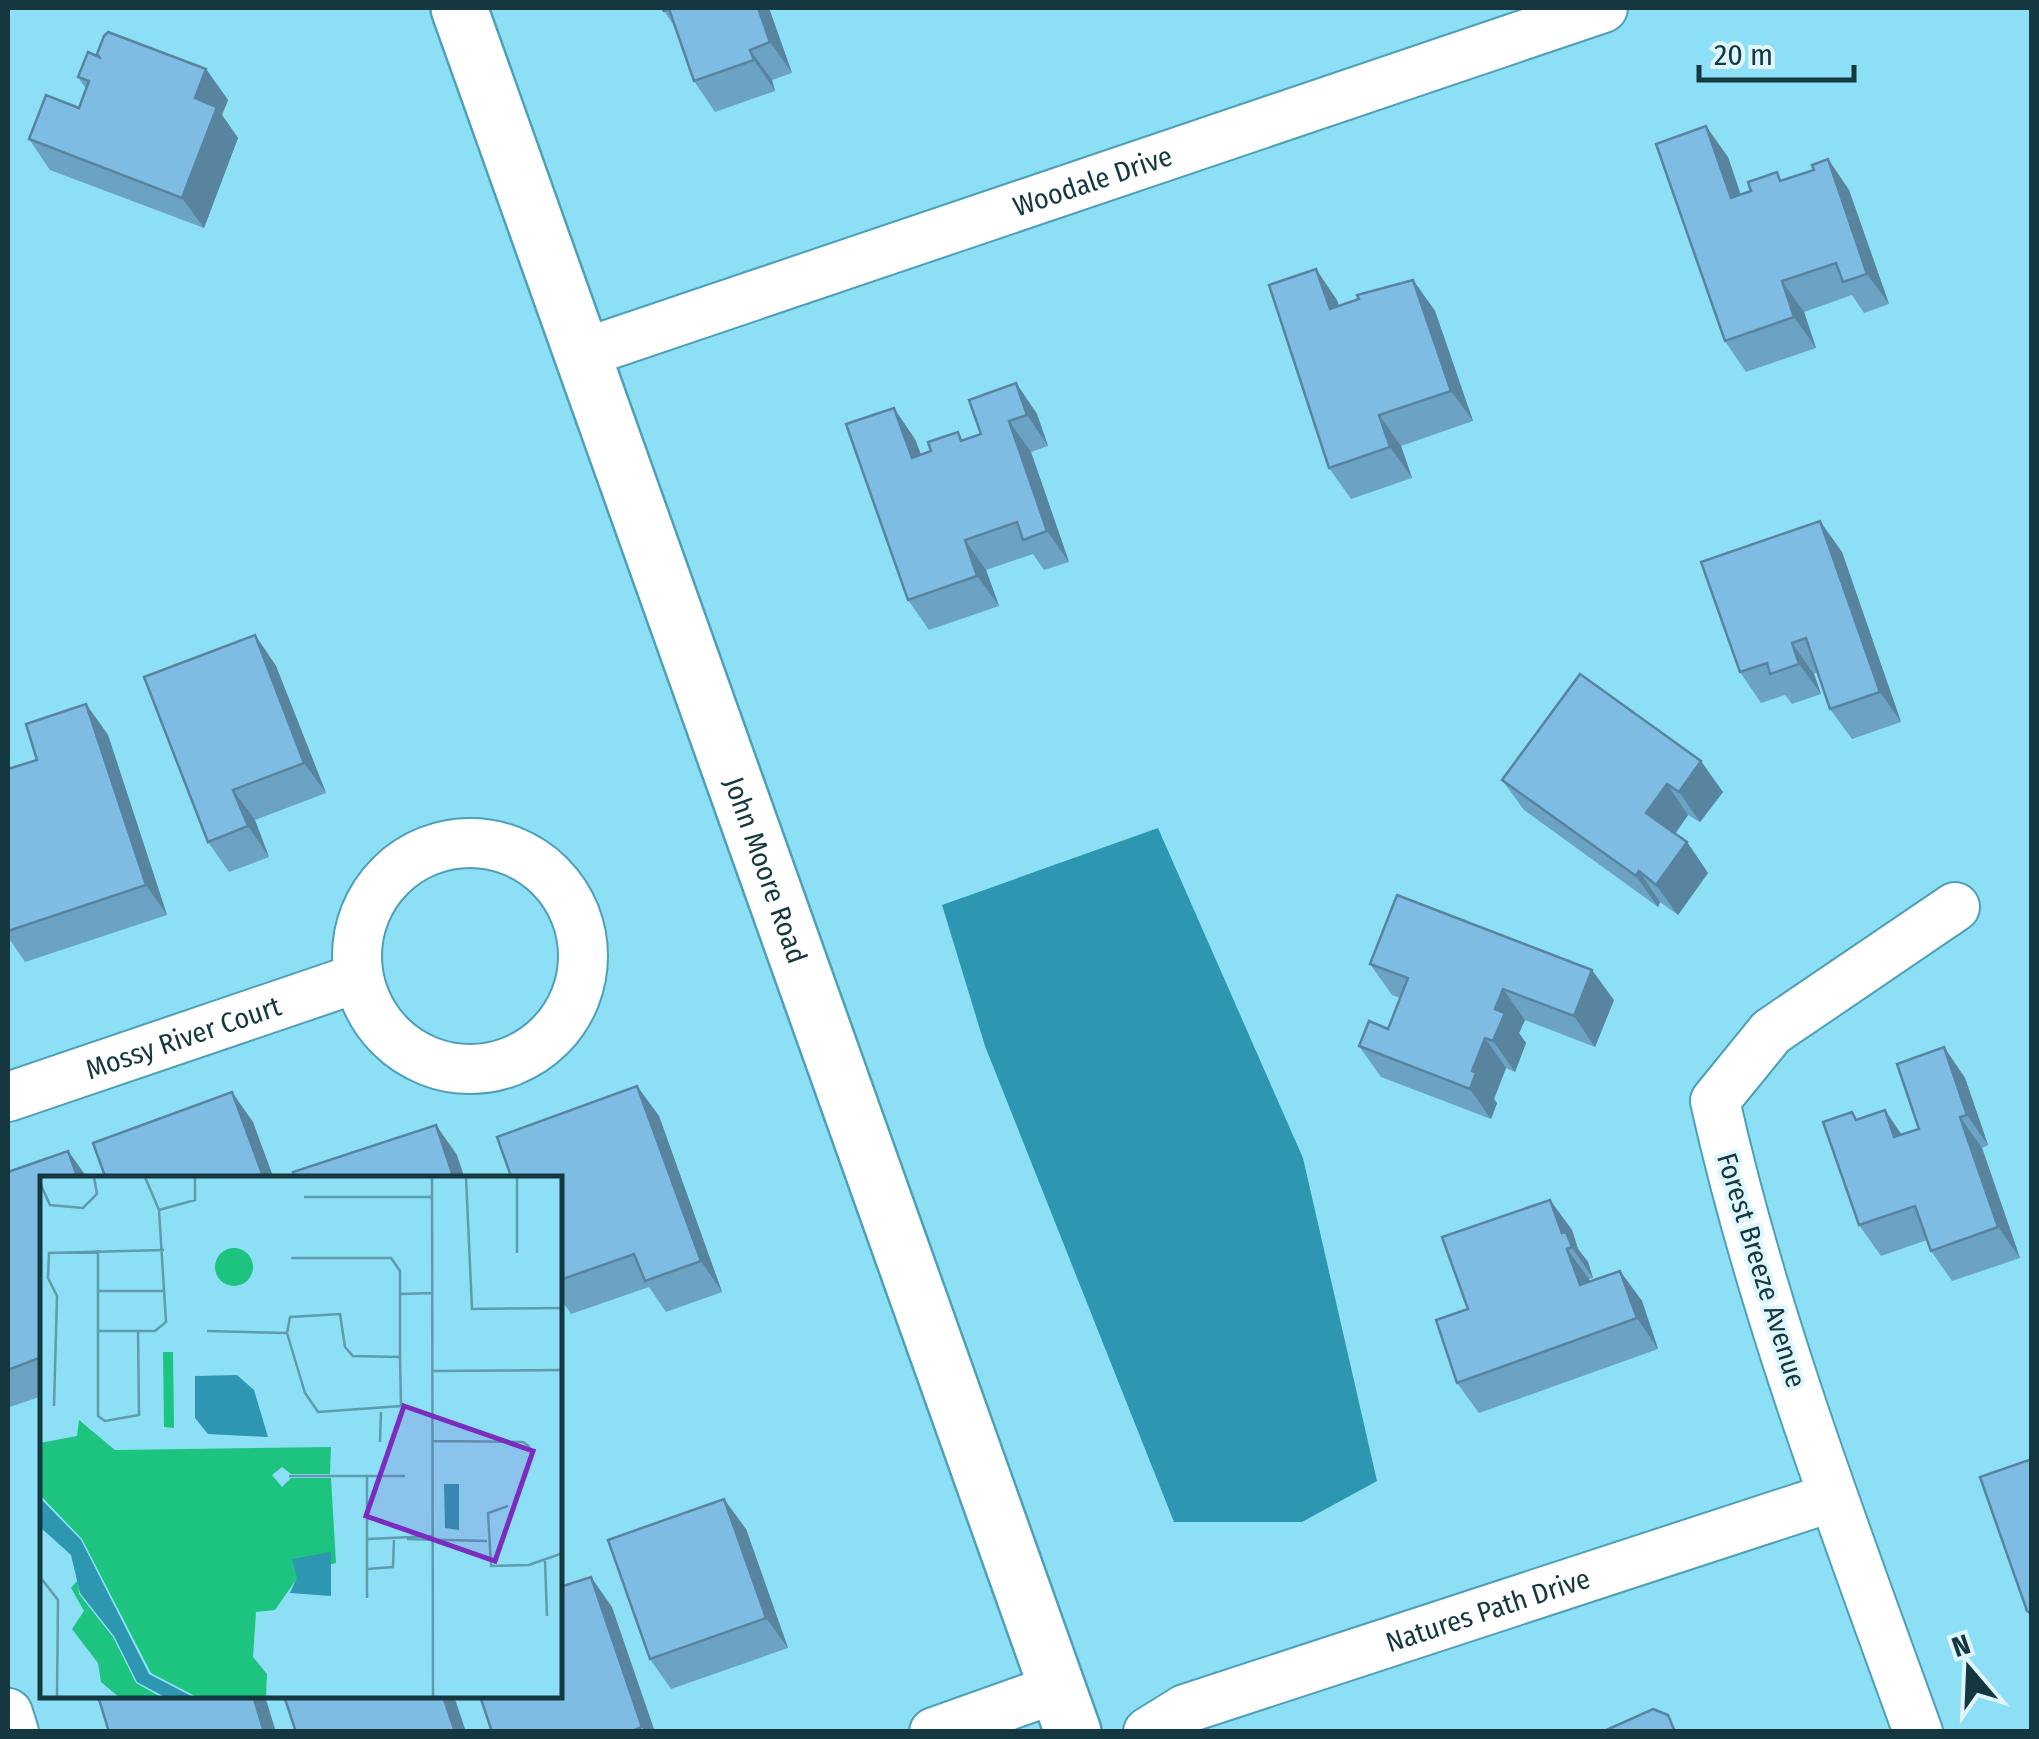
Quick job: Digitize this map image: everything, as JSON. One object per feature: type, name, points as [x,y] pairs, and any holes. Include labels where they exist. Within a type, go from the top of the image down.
[{"type":"street","name":"John Moore Road","points":[[458,8],[1066,1710]]},
{"type":"street","name":"Woodale Drive","points":[[580,354],[1603,8]]},
{"type":"street","points":[[488,842],[522,854],[552,875],[573,904],[584,942],[582,980],[568,1016],[541,1045],[507,1064],[468,1070],[430,1062],[397,1044],[371,1014],[358,978],[357,942],[367,907],[387,877],[416,855],[451,843],[488,842]]},
{"type":"street","name":"Forest Breeze Avenue","points":[[1918,1732],[1833,1497],[1739,1208],[1715,1101],[1772,1032],[1955,906]]},
{"type":"street","name":"Mossy River Court","points":[[8,1097],[358,978]]},
{"type":"street","name":"Natures Path Drive","points":[[1148,1732],[1184,1709],[1833,1497]]},
{"type":"street","points":[[934,1732],[1066,1710]]},
{"type":"street","points":[[8,1713],[14,1732]]},
{"type":"water","points":[[1158,828],[1303,1158],[1377,1481],[1302,1522],[1174,1522],[985,1046],[942,905]]},
{"type":"building","points":[[662,8],[758,8],[770,42],[750,50],[754,60],[694,81],[669,9]]},
{"type":"building","points":[[108,32],[206,69],[195,98],[217,107],[182,198],[29,139],[46,95],[79,108],[89,81],[78,77],[88,52],[99,57]]},
{"type":"building","points":[[1706,126],[1731,198],[1751,191],[1748,182],[1777,172],[1780,181],[1814,170],[1812,165],[1828,159],[1867,274],[1843,282],[1836,263],[1782,281],[1794,317],[1725,341],[1656,144]]},
{"type":"building","points":[[1316,269],[1330,309],[1359,299],[1357,295],[1413,280],[1451,391],[1379,415],[1390,447],[1329,468],[1269,285]]},
{"type":"building","points":[[1016,383],[1027,415],[1009,421],[1047,531],[1023,540],[1017,522],[965,540],[977,576],[908,600],[846,424],[894,408],[912,458],[931,451],[928,442],[958,432],[961,441],[981,434],[969,400]]},
{"type":"building","points":[[1820,521],[1880,692],[1830,709],[1806,638],[1792,643],[1799,664],[1770,674],[1767,663],[1740,672],[1701,562]]},
{"type":"building","points":[[255,635],[304,763],[233,790],[248,826],[208,842],[144,677]]},
{"type":"building","points":[[1580,674],[1701,761],[1679,792],[1667,784],[1646,813],[1687,842],[1656,885],[1639,871],[1636,876],[1502,780]]},
{"type":"building","points":[[86,704],[146,885],[8,931],[8,769],[37,760],[26,724]]},
{"type":"building","points":[[1397,895],[1592,970],[1574,1016],[1503,989],[1495,1009],[1505,1013],[1493,1041],[1485,1038],[1472,1071],[1476,1073],[1470,1089],[1359,1046],[1369,1021],[1388,1029],[1408,978],[1370,964]]},
{"type":"building","points":[[1944,1047],[1967,1115],[1960,1117],[1998,1227],[1931,1251],[1915,1206],[1859,1225],[1823,1122],[1852,1112],[1856,1120],[1885,1110],[1894,1137],[1919,1129],[1897,1064]]},
{"type":"building","points":[[637,1086],[701,1261],[645,1281],[634,1254],[562,1279],[562,1176],[511,1176],[497,1137]]},
{"type":"building","points":[[232,1092],[263,1176],[105,1176],[93,1143]]},
{"type":"building","points":[[436,1125],[453,1176],[294,1176],[293,1172]]},
{"type":"building","points":[[68,1151],[77,1176],[40,1176],[40,1358],[8,1370],[8,1172]]},
{"type":"building","points":[[1550,1200],[1562,1233],[1566,1232],[1572,1247],[1567,1249],[1580,1285],[1620,1271],[1637,1318],[1457,1383],[1436,1320],[1468,1309],[1442,1237]]},
{"type":"building","points":[[2032,1459],[2032,1614],[2027,1611],[1980,1477]]},
{"type":"building","points":[[724,1499],[766,1618],[650,1659],[608,1540]]},
{"type":"building","points":[[591,1577],[642,1727],[630,1732],[492,1732],[481,1699],[562,1699],[562,1586]]},
{"type":"building","points":[[99,1699],[254,1699],[264,1732],[109,1732]]},
{"type":"building","points":[[285,1699],[444,1699],[455,1732],[296,1732]]},
{"type":"building","points":[[1653,1709],[1668,1715],[1675,1732],[1602,1732]]}]
